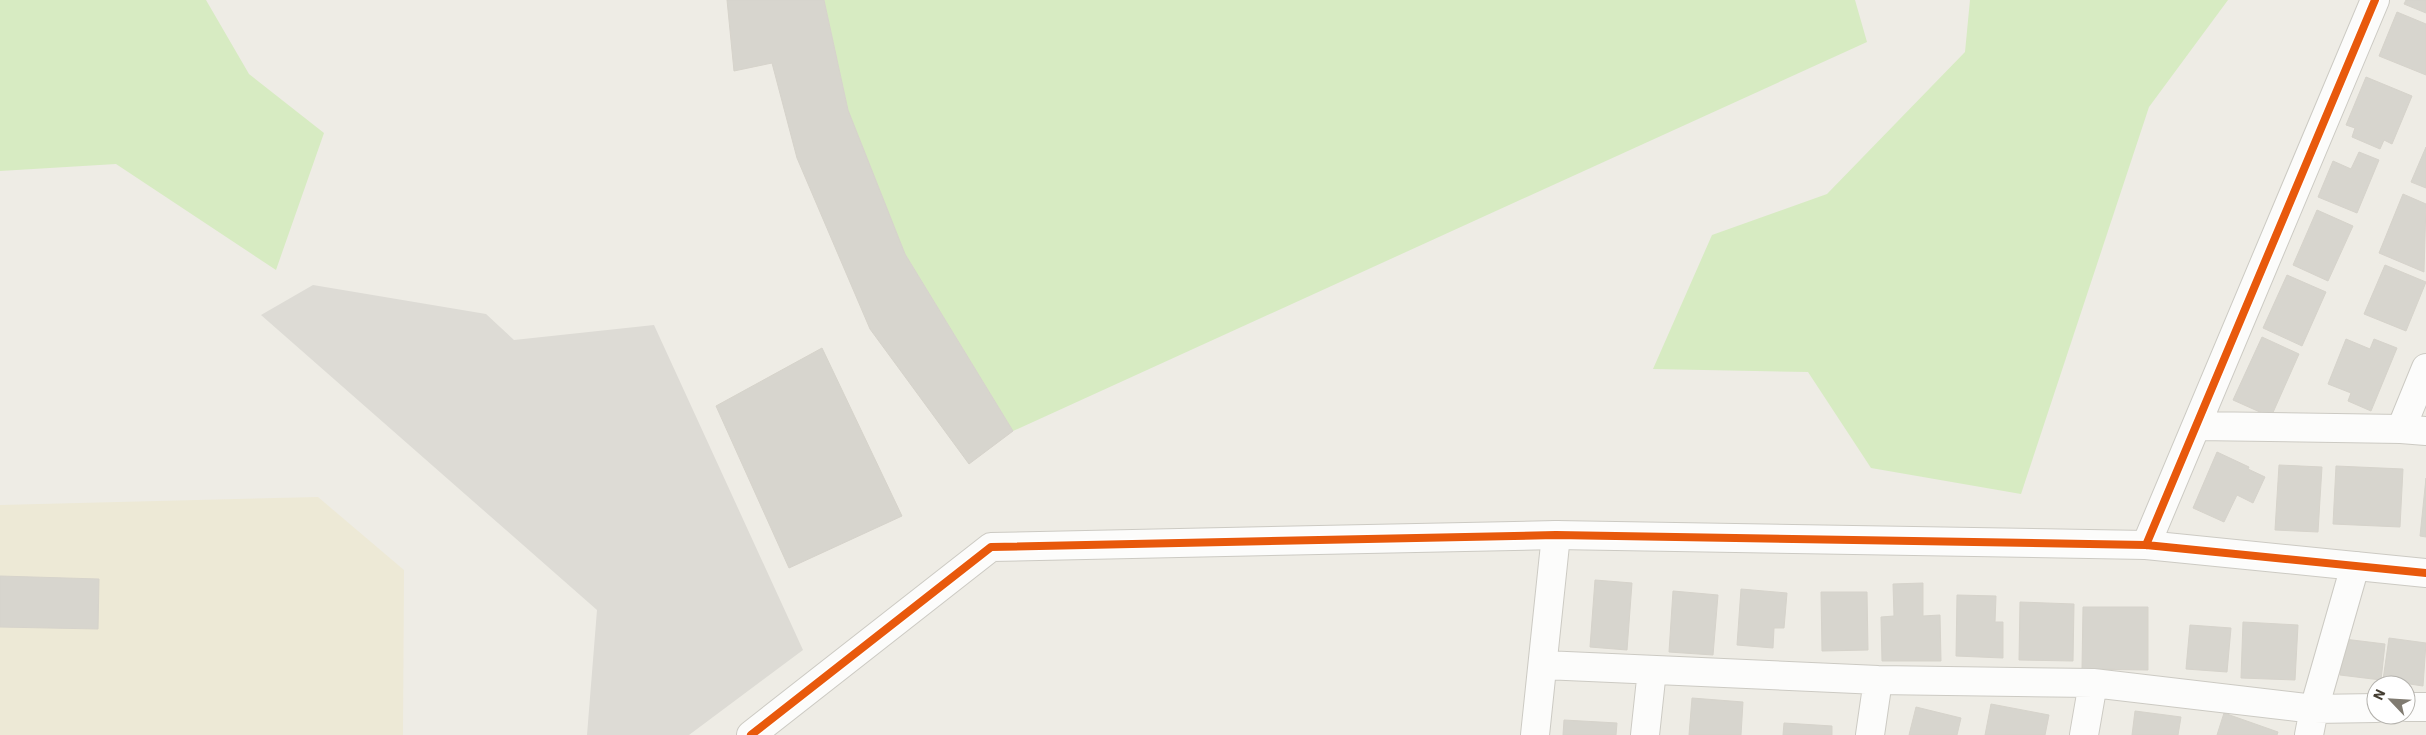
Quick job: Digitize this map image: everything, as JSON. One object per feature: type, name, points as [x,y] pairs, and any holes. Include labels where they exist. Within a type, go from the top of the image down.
[{"type":"street","points":[[2146,545],[2375,0]]},
{"type":"street","points":[[2197,426],[2413,430],[2426,368]]},
{"type":"street","points":[[1535,735],[1544,665],[1556,535]]},
{"type":"street","points":[[751,735],[991,547],[1556,535],[2146,545],[2426,573]]},
{"type":"street","points":[[2311,722],[2355,566]]},
{"type":"street","points":[[1544,665],[1878,680],[2093,684],[2311,722],[2366,710]]},
{"type":"street","points":[[1645,735],[1652,670]]},
{"type":"street","points":[[1870,735],[1878,680]]},
{"type":"street","points":[[2084,735],[2093,684]]},
{"type":"shaded area","points":[[313,285],[486,314],[514,340],[654,325],[803,650],[689,735],[587,735],[597,610],[261,315]]},
{"type":"shaded area","points":[[318,497],[404,570],[403,735],[0,735],[0,505]]},
{"type":"green space","points":[[0,0],[206,0],[249,74],[324,133],[276,270],[116,164],[0,171]]},
{"type":"green space","points":[[824,0],[1855,0],[1867,42],[1013,431],[905,254],[848,110]]},
{"type":"green space","points":[[1970,0],[2228,0],[2149,107],[2021,494],[1871,468],[1808,372],[1653,369],[1712,235],[1827,194],[1965,52]]},
{"type":"building","points":[[727,0],[824,0],[848,110],[905,254],[1013,431],[969,464],[870,329],[797,158],[772,63],[734,71]]},
{"type":"building","points":[[2406,0],[2426,0],[2426,13],[2404,4]]},
{"type":"building","points":[[2397,12],[2426,24],[2426,75],[2379,56]]},
{"type":"building","points":[[2366,77],[2412,96],[2392,144],[2384,140],[2380,149],[2352,137],[2355,128],[2346,125]]},
{"type":"building","points":[[2426,147],[2426,188],[2411,182]]},
{"type":"building","points":[[2359,152],[2379,160],[2357,213],[2318,197],[2333,161],[2351,169]]},
{"type":"building","points":[[2403,194],[2426,204],[2424,272],[2379,253]]},
{"type":"building","points":[[2317,210],[2353,226],[2328,281],[2293,265]]},
{"type":"building","points":[[2385,265],[2426,282],[2406,331],[2364,314]]},
{"type":"building","points":[[2287,275],[2326,292],[2302,346],[2263,328]]},
{"type":"building","points":[[2262,337],[2299,354],[2271,417],[2233,400]]},
{"type":"building","points":[[2346,339],[2370,349],[2374,339],[2397,348],[2371,411],[2348,401],[2351,393],[2328,384]]},
{"type":"building","points":[[822,348],[902,516],[789,568],[716,406]]},
{"type":"building","points":[[2217,452],[2265,477],[2253,503],[2237,495],[2224,522],[2193,508]]},
{"type":"building","points":[[2279,465],[2322,467],[2318,532],[2275,530]]},
{"type":"building","points":[[2336,466],[2403,469],[2400,527],[2333,524]]},
{"type":"building","points":[[2426,478],[2426,537],[2420,536]]},
{"type":"building","points":[[0,576],[99,579],[98,629],[0,627]]},
{"type":"building","points":[[1595,580],[1632,583],[1627,650],[1590,647]]},
{"type":"building","points":[[1923,583],[1923,616],[1940,615],[1941,661],[1882,661],[1881,617],[1894,616],[1893,584]]},
{"type":"building","points":[[1741,589],[1787,593],[1784,628],[1774,628],[1773,648],[1737,645]]},
{"type":"building","points":[[1673,591],[1718,595],[1713,655],[1669,652]]},
{"type":"building","points":[[1821,592],[1867,592],[1868,650],[1822,651]]},
{"type":"building","points":[[1957,595],[1996,596],[1995,622],[2003,622],[2003,658],[1956,656]]},
{"type":"building","points":[[2020,602],[2074,604],[2073,661],[2019,660]]},
{"type":"building","points":[[2083,607],[2148,607],[2148,670],[2082,669]]},
{"type":"building","points":[[2243,622],[2298,625],[2295,680],[2241,678]]},
{"type":"building","points":[[2190,625],[2231,628],[2227,672],[2186,669]]},
{"type":"building","points":[[2389,638],[2426,643],[2423,686],[2416,685],[2416,675],[2384,675]]},
{"type":"building","points":[[2344,639],[2385,644],[2382,675],[2366,675],[2366,678],[2340,675]]},
{"type":"building","points":[[1692,698],[1743,702],[1741,735],[1689,735]]},
{"type":"building","points":[[1991,704],[2049,715],[2045,735],[1985,735]]},
{"type":"building","points":[[1916,707],[1961,718],[1957,735],[1909,735]]},
{"type":"building","points":[[2135,711],[2181,717],[2178,735],[2132,735]]},
{"type":"building","points":[[2224,713],[2278,732],[2277,735],[2217,735]]},
{"type":"building","points":[[1564,720],[1617,723],[1616,735],[1563,735]]},
{"type":"building","points":[[1784,723],[1832,726],[1832,735],[1783,735]]},
{"type":"cycle path","points":[[2146,545],[2375,0]]},
{"type":"cycle path","points":[[751,735],[991,547],[1556,535],[2146,545],[2426,573]]}]
